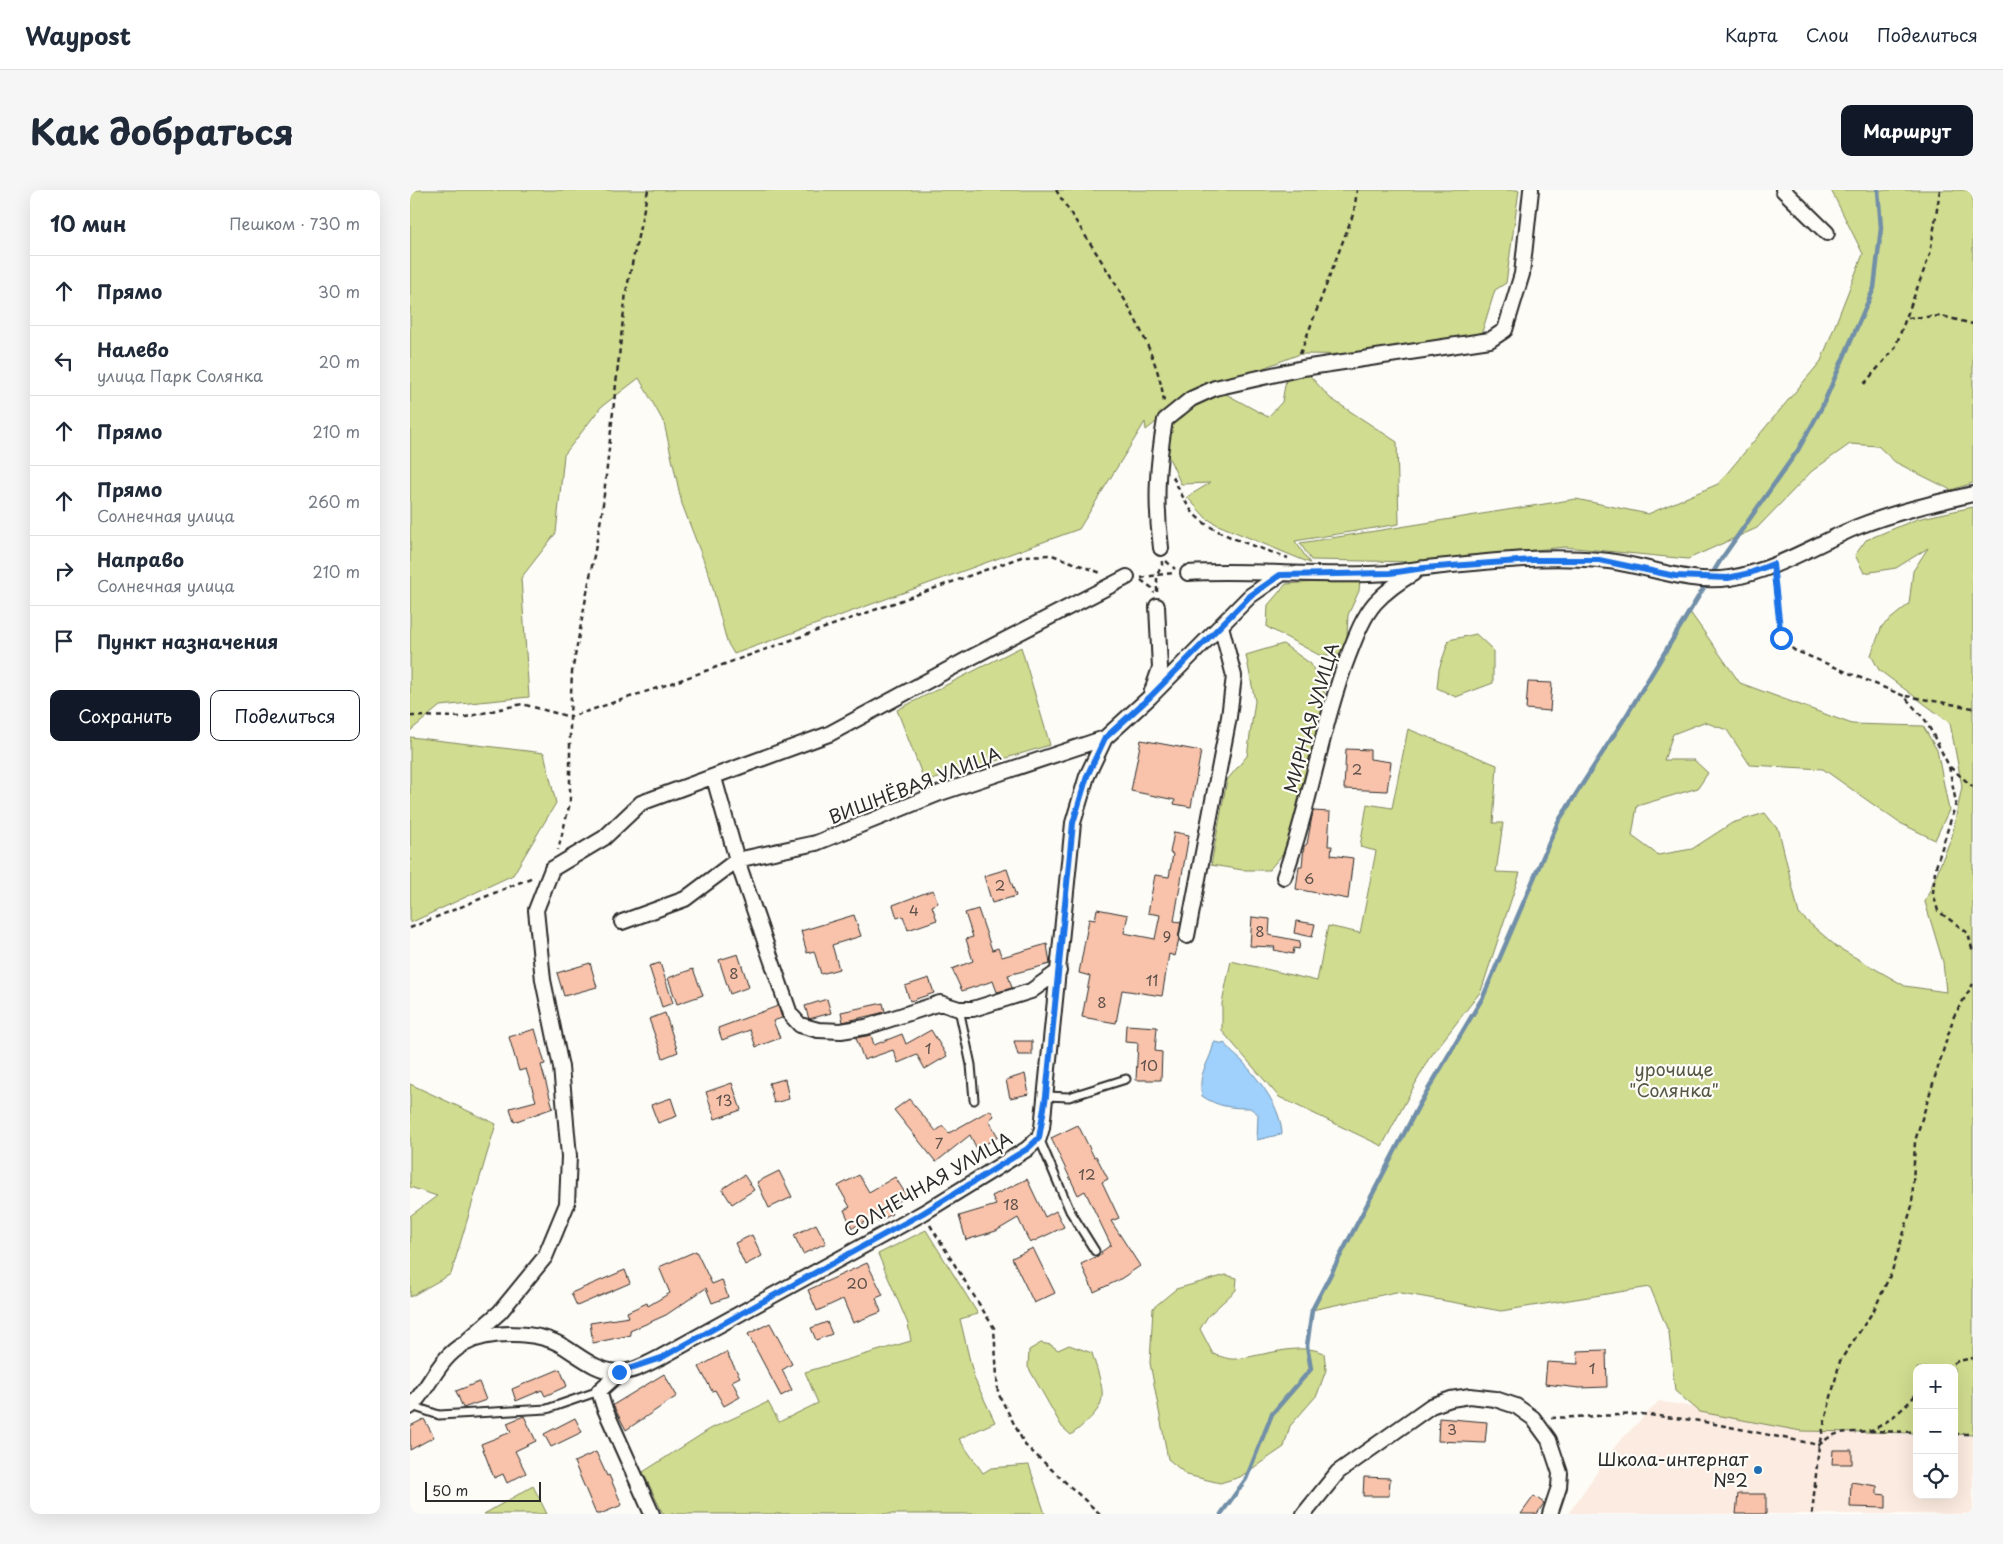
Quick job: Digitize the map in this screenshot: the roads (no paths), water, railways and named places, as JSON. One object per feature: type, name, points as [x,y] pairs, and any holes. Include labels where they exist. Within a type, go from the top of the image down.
[{"type":"street","points":[[1161,548],[1156,510],[1159,451],[1165,420],[1191,399],[1215,388],[1287,374],[1302,368],[1490,340],[1505,330],[1522,274],[1531,190]]},
{"type":"street","points":[[1783,190],[1826,233]]},
{"type":"street","points":[[1188,572],[1219,571],[1280,575],[1390,573],[1424,568],[1532,560],[1599,560],[1675,576],[1728,578],[1750,573],[1893,514],[1973,494]]},
{"type":"street","name":"МИРНАЯ УЛИЦА","points":[[1284,877],[1296,845],[1332,705],[1344,667],[1361,625],[1375,604],[1398,582],[1424,568]]},
{"type":"street","name":"СОЛНЕЧНАЯ УЛИЦА","points":[[619,1372],[661,1358],[923,1213],[1027,1149],[1039,1138],[1046,1096],[1073,823],[1087,776],[1105,738],[1150,697],[1250,596],[1280,575]]},
{"type":"street","points":[[411,1407],[441,1363],[500,1312],[545,1257],[567,1204],[569,1156],[560,1067],[543,980],[536,910],[552,869],[604,838],[641,804],[830,734],[968,659],[1128,577]]},
{"type":"street","points":[[1150,697],[1160,668],[1157,606]]},
{"type":"street","points":[[1187,936],[1229,717],[1234,676],[1221,626]]},
{"type":"street","name":"ВИШНЁВАЯ УЛИЦА","points":[[622,922],[685,899],[737,860],[816,844],[940,793],[1105,738]]},
{"type":"street","points":[[714,778],[737,860],[790,1014],[800,1025],[818,1030],[841,1031],[866,1027],[940,1003],[959,1009],[973,1009],[1031,991],[1059,971]]},
{"type":"street","points":[[465,1344],[509,1335],[538,1335],[562,1345],[592,1366],[619,1372]]},
{"type":"street","points":[[619,1372],[599,1391],[604,1407],[652,1514]]},
{"type":"street","points":[[1304,1514],[1338,1472],[1431,1406],[1451,1399],[1470,1396],[1516,1406],[1533,1418],[1549,1440],[1560,1473],[1559,1487],[1550,1514]]},
{"type":"lane","points":[[959,1009],[971,1065],[974,1100]]},
{"type":"lane","points":[[1046,1096],[1069,1097],[1126,1079]]},
{"type":"lane","points":[[1039,1138],[1070,1211],[1095,1251]]},
{"type":"lane","points":[[411,1407],[439,1415],[547,1409],[599,1391]]},
{"type":"water","points":[[1214,1042],[1226,1044],[1262,1086],[1274,1104],[1281,1124],[1282,1134],[1257,1140],[1258,1114],[1250,1108],[1225,1106],[1214,1103],[1202,1096],[1201,1080]]},
{"type":"waterway","points":[[1221,1514],[1246,1479],[1272,1414],[1311,1369],[1307,1346],[1312,1310],[1419,1105],[1483,997],[1558,822],[1628,713],[1720,561],[1798,450],[1822,407],[1874,288],[1881,228],[1878,190]]},
{"type":"place","name":"Школа-интернат №2","points":[[1758,1470]]},
{"type":"park label","name":"урочище \"Солянка\"","points":[[1674,1080]]}]
